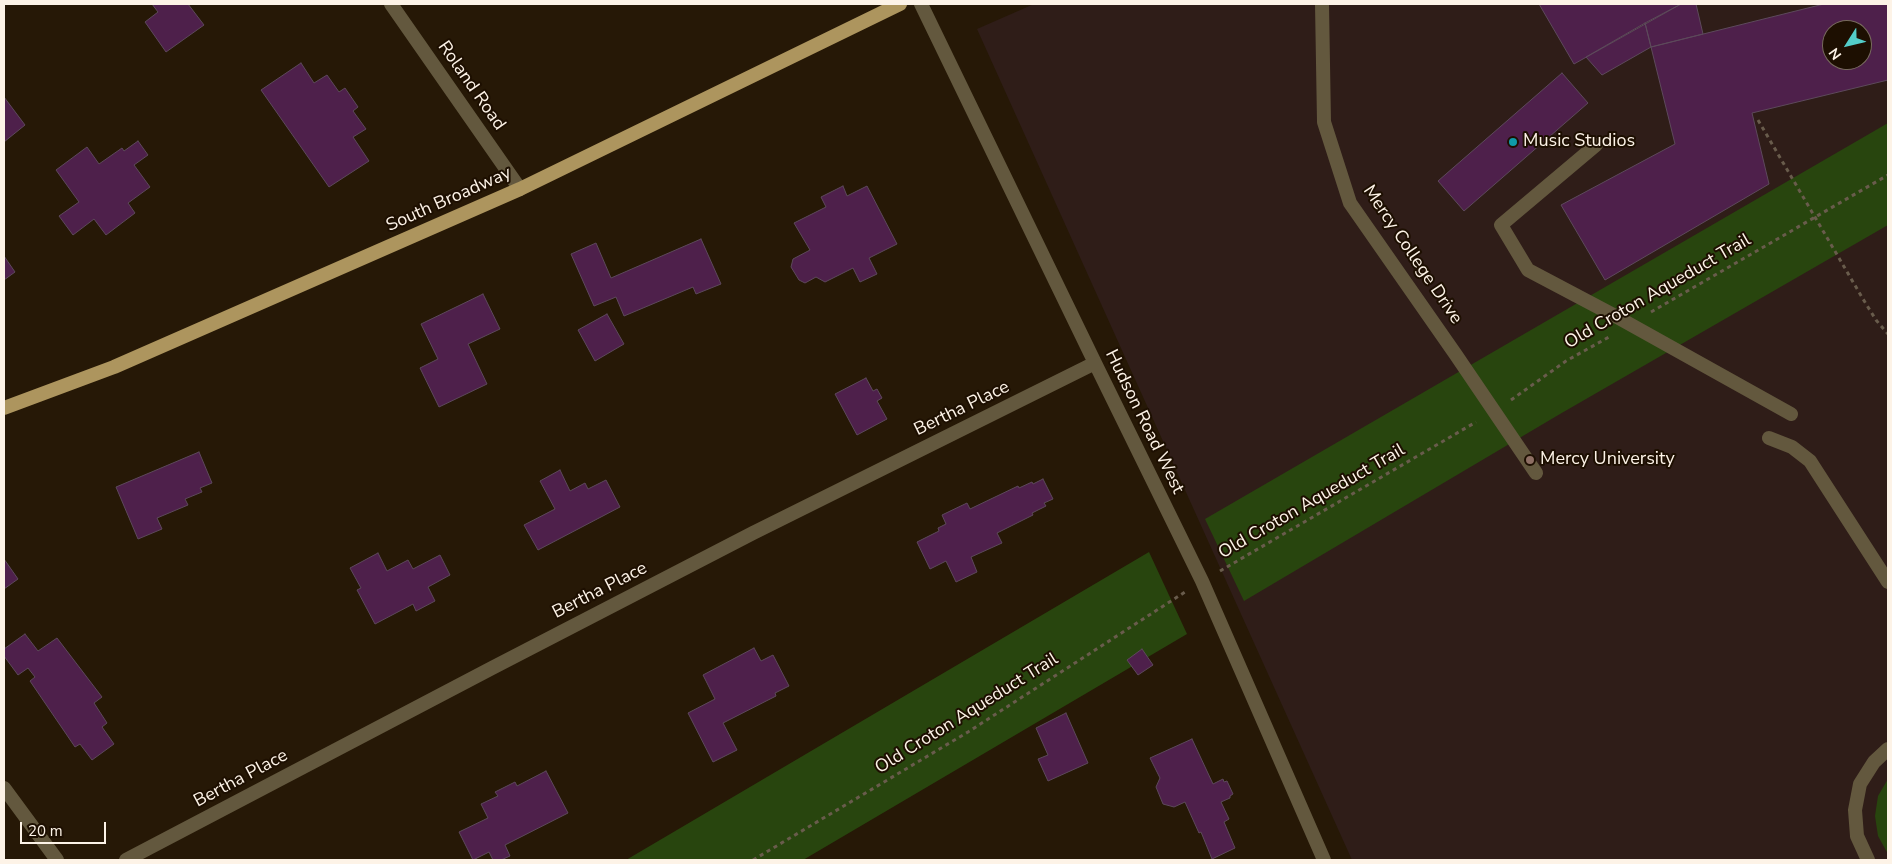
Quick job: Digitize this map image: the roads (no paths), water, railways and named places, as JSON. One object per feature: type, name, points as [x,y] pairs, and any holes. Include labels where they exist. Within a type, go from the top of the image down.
[{"type":"main road","name":"South Broadway","points":[[4,408],[114,368],[520,189],[900,4]]},
{"type":"street","name":"Roland Road","points":[[392,4],[520,189]]},
{"type":"street","name":"Hudson Road West","points":[[921,4],[1202,581],[1323,860]]},
{"type":"street","name":"Mercy College Drive","points":[[1322,4],[1324,122],[1350,203],[1536,473]]},
{"type":"street","points":[[1596,145],[1502,225],[1528,270],[1630,324],[1791,414]]},
{"type":"street","name":"Bertha Place","points":[[126,860],[745,538],[1095,363]]},
{"type":"street","points":[[1769,438],[1792,447],[1810,461],[1888,582]]},
{"type":"street","points":[[1868,860],[1857,836],[1855,810],[1860,784],[1874,762],[1888,749]]},
{"type":"street","points":[[4,788],[57,860]]},
{"type":"place","name":"Music Studios","points":[[1513,142]]},
{"type":"place","name":"Mercy University","points":[[1530,460]]}]
